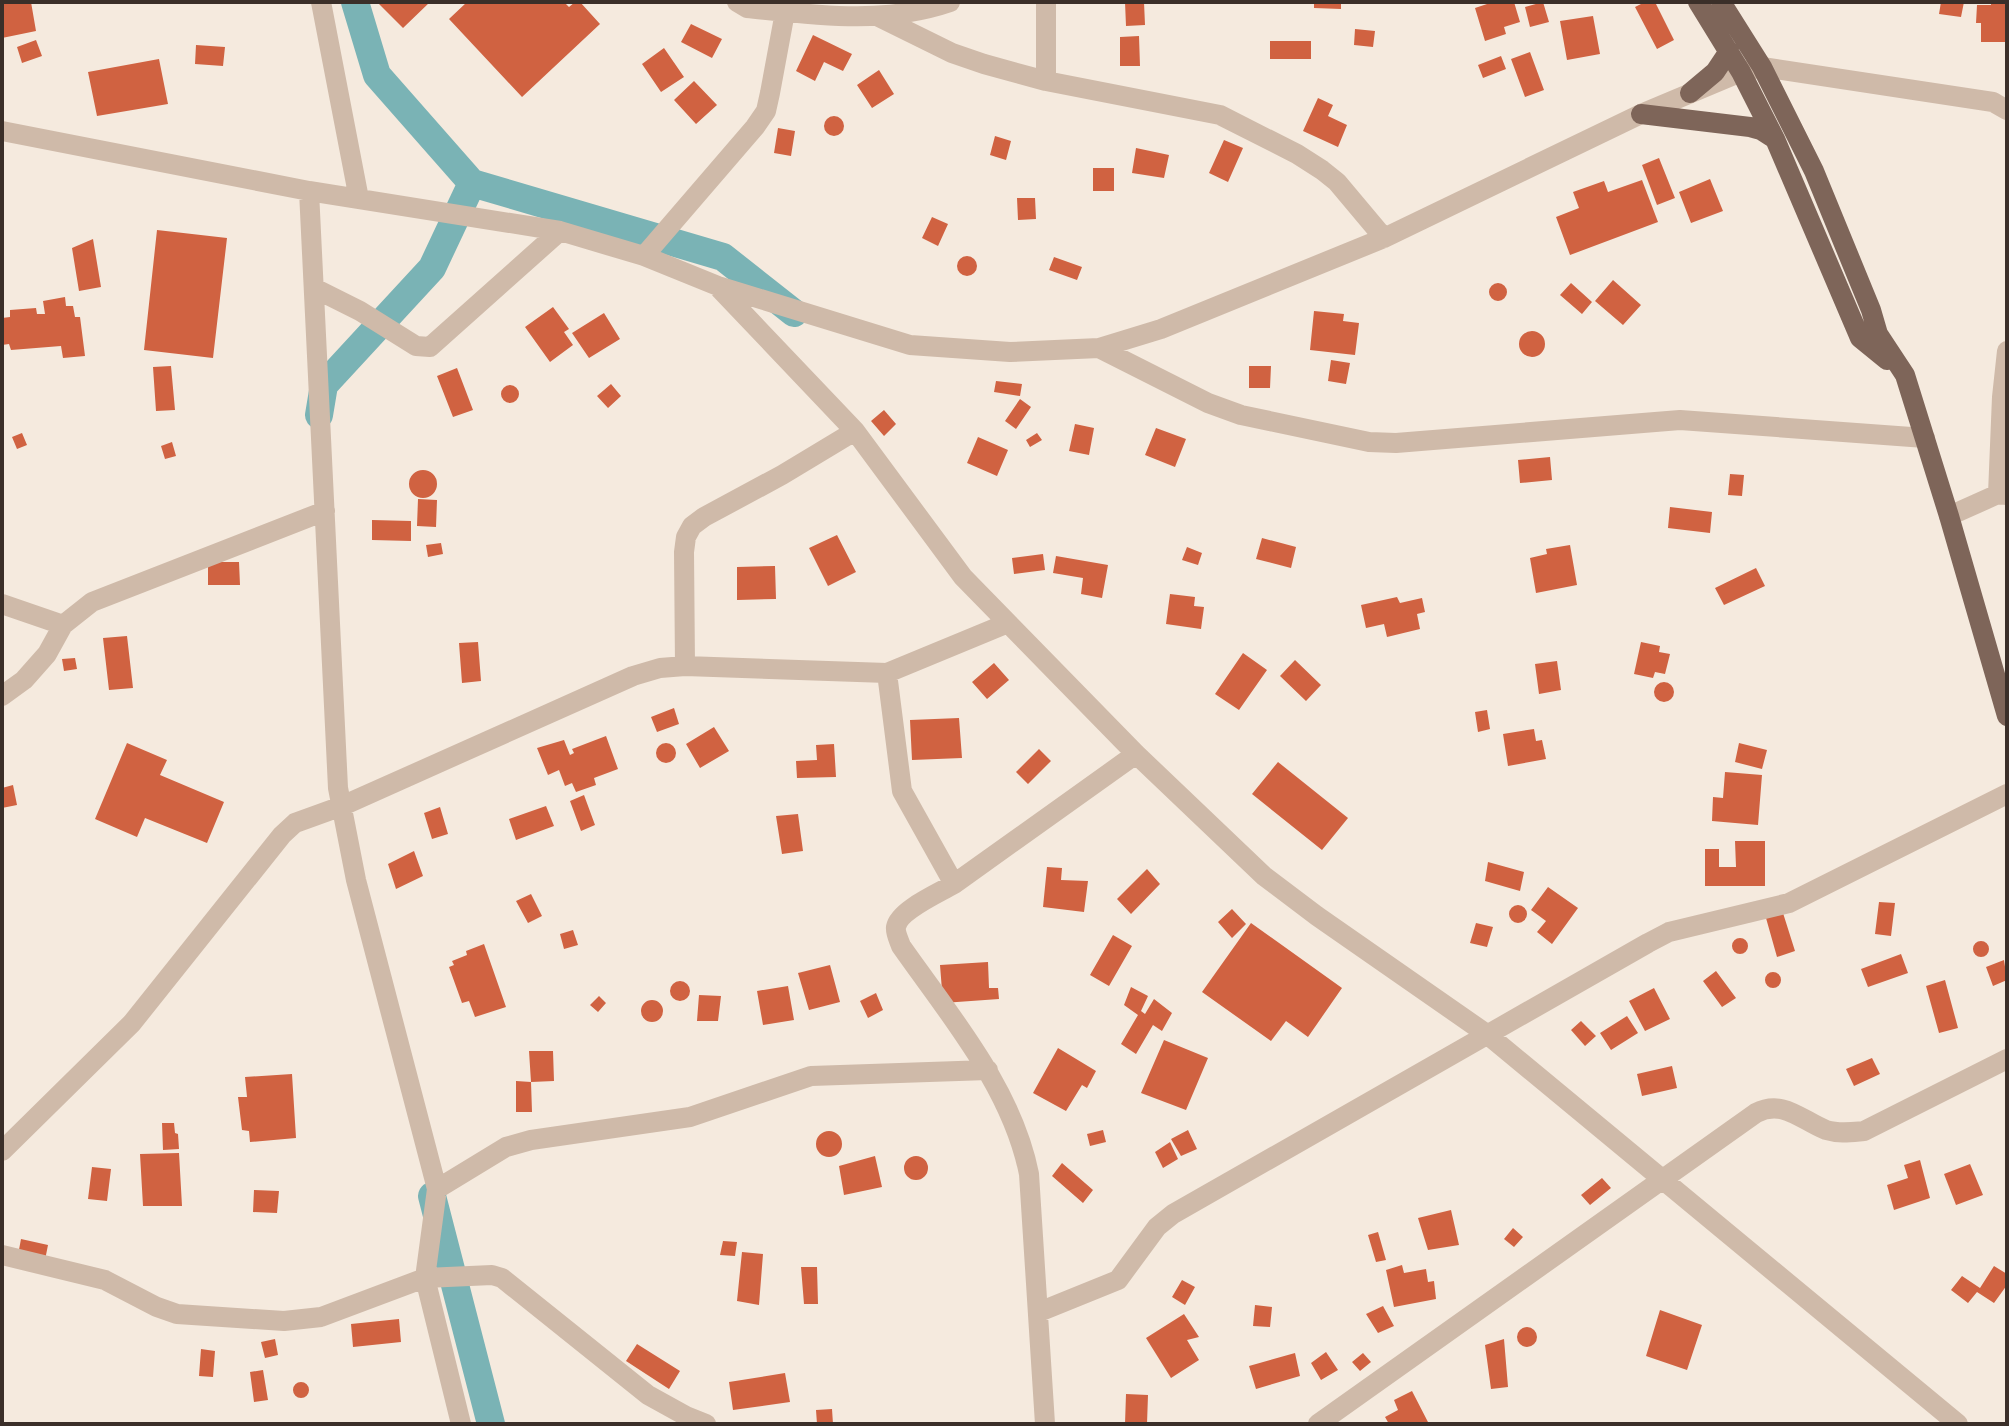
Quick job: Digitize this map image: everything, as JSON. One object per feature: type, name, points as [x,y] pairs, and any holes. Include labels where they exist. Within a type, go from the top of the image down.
[{"type":"main road","points":[[1698,2],[1741,72],[1775,139],[1860,338],[1905,375]]},
{"type":"main road","points":[[1721,2],[1762,67],[1814,171],[1878,334],[1905,375],[2005,706]]},
{"type":"main road","points":[[1690,93],[1715,72],[1729,51]]},
{"type":"main road","points":[[1641,114],[1750,127],[1775,139]]},
{"type":"street","points":[[321,2],[359,199]]},
{"type":"street","points":[[737,2],[747,8],[879,17],[950,2]]},
{"type":"street","points":[[1046,2],[1046,81]]},
{"type":"street","points":[[644,256],[766,111],[785,12]]},
{"type":"street","points":[[879,17],[952,53],[1046,81],[1220,115],[1322,170],[1337,182],[1384,238]]},
{"type":"street","points":[[2,131],[309,191],[560,231],[644,256],[718,286],[910,345],[1010,352],[1099,348],[1161,329],[1384,238],[1641,114],[1741,72],[1762,67],[2002,103]]},
{"type":"street","points":[[309,191],[338,788],[356,880],[437,1189],[425,1278],[461,1424]]},
{"type":"street","points":[[314,288],[360,311],[416,346],[430,347],[560,231]]},
{"type":"street","points":[[718,286],[855,431],[963,577],[1136,754],[1264,876],[1488,1035],[1958,1424]]},
{"type":"street","points":[[1099,348],[1241,415],[1369,442],[1396,443],[1680,420],[1925,438]]},
{"type":"street","points":[[1949,516],[2002,495],[2002,397],[2007,351]]},
{"type":"street","points":[[685,666],[684,552],[686,537],[692,526],[855,431]]},
{"type":"street","points":[[2,696],[24,680],[47,654],[63,625],[92,602],[325,511]]},
{"type":"street","points":[[2,604],[63,625]]},
{"type":"street","points":[[2,1151],[132,1023],[282,835],[295,823],[342,806],[633,676],[660,668],[685,666],[887,673],[1008,623]]},
{"type":"street","points":[[887,673],[902,791],[954,884]]},
{"type":"street","points":[[1045,1424],[1025,1156],[988,1070],[901,946],[896,927],[902,915],[954,884],[1136,754]]},
{"type":"street","points":[[1039,1312],[1118,1280],[1157,1227],[1173,1214],[1669,932],[1789,903],[2007,794]]},
{"type":"street","points":[[1318,1424],[1768,1106],[1784,1109],[1828,1131],[1864,1131],[2007,1059]]},
{"type":"street","points":[[437,1189],[506,1147],[531,1140],[690,1117],[811,1076],[988,1070]]},
{"type":"street","points":[[2,1255],[105,1280],[177,1314],[284,1321],[321,1317],[425,1278],[492,1275],[502,1278],[648,1395],[706,1424]]},
{"type":"building","points":[[2,2],[31,2],[36,31],[2,38]]},
{"type":"building","points":[[377,2],[430,2],[403,28]]},
{"type":"building","points":[[467,2],[564,2],[569,7],[580,2],[600,24],[522,97],[449,19]]},
{"type":"building","points":[[1125,2],[1144,2],[1145,25],[1126,26]]},
{"type":"building","points":[[1314,2],[1341,2],[1341,9],[1314,8]]},
{"type":"building","points":[[1493,2],[1514,2],[1520,22],[1504,27],[1506,34],[1485,41],[1475,8]]},
{"type":"building","points":[[1543,2],[1549,22],[1530,27],[1525,7]]},
{"type":"building","points":[[1645,2],[1655,2],[1674,40],[1657,49],[1635,7]]},
{"type":"building","points":[[1941,2],[1964,2],[1961,17],[1939,14]]},
{"type":"building","points":[[1991,2],[2007,2],[2007,42],[1981,42],[1981,23],[1976,23],[1977,5],[1991,5]]},
{"type":"building","points":[[1593,16],[1600,54],[1567,60],[1560,21]]},
{"type":"building","points":[[691,24],[722,39],[712,58],[681,42]]},
{"type":"building","points":[[1355,29],[1375,31],[1373,47],[1354,45]]},
{"type":"building","points":[[813,35],[852,54],[843,71],[824,62],[815,81],[796,71]]},
{"type":"building","points":[[1139,36],[1140,66],[1120,66],[1120,37]]},
{"type":"building","points":[[36,40],[42,56],[22,63],[17,47]]},
{"type":"building","points":[[1270,41],[1311,41],[1311,59],[1270,59]]},
{"type":"building","points":[[196,45],[225,47],[223,66],[195,64]]},
{"type":"building","points":[[664,48],[684,77],[661,92],[642,64]]},
{"type":"building","points":[[1530,52],[1544,90],[1525,97],[1511,59]]},
{"type":"building","points":[[1501,56],[1506,69],[1483,78],[1478,65]]},
{"type":"building","points":[[159,59],[168,104],[97,116],[88,72]]},
{"type":"building","points":[[879,70],[894,94],[872,108],[857,85]]},
{"type":"building","points":[[694,81],[717,105],[696,124],[674,100]]},
{"type":"building","points":[[1318,98],[1333,105],[1328,116],[1347,125],[1338,147],[1303,131]]},
{"type":"building","points":[[834,116],[841,119],[844,126],[841,133],[834,136],[827,133],[824,126],[827,119]]},
{"type":"building","points":[[778,128],[795,131],[791,156],[774,153]]},
{"type":"building","points":[[995,136],[1011,141],[1006,160],[990,155]]},
{"type":"building","points":[[1224,140],[1243,148],[1228,182],[1209,173]]},
{"type":"building","points":[[1136,148],[1169,155],[1164,178],[1132,173]]},
{"type":"building","points":[[1659,158],[1675,198],[1657,205],[1642,165]]},
{"type":"building","points":[[1093,168],[1114,168],[1114,191],[1093,191]]},
{"type":"building","points":[[1710,179],[1723,211],[1691,223],[1679,192]]},
{"type":"building","points":[[1642,180],[1658,222],[1570,255],[1556,217],[1579,208],[1573,192],[1604,181],[1608,192]]},
{"type":"building","points":[[1017,198],[1035,198],[1036,219],[1018,220]]},
{"type":"building","points":[[932,217],[948,224],[938,246],[922,238]]},
{"type":"building","points":[[157,230],[227,238],[213,358],[144,350]]},
{"type":"building","points":[[93,239],[101,287],[79,291],[72,248]]},
{"type":"building","points":[[967,256],[974,259],[977,266],[974,273],[967,276],[960,273],[957,266],[960,259]]},
{"type":"building","points":[[1054,257],[1082,267],[1077,280],[1049,270]]},
{"type":"building","points":[[1613,280],[1641,305],[1623,325],[1595,301]]},
{"type":"building","points":[[1498,283],[1507,292],[1498,301],[1489,292]]},
{"type":"building","points":[[1571,283],[1592,302],[1582,314],[1560,295]]},
{"type":"building","points":[[65,297],[66,306],[73,306],[75,317],[80,317],[85,356],[63,358],[61,346],[11,350],[9,344],[2,345],[2,318],[10,317],[10,310],[36,308],[37,314],[45,314],[43,301]]},
{"type":"building","points":[[553,307],[569,329],[564,332],[573,345],[550,362],[525,327]]},
{"type":"building","points":[[1314,311],[1344,314],[1343,321],[1359,323],[1355,355],[1310,350]]},
{"type":"building","points":[[604,313],[620,339],[589,358],[572,333]]},
{"type":"building","points":[[1532,331],[1541,335],[1545,344],[1541,353],[1532,357],[1523,353],[1519,344],[1523,335]]},
{"type":"building","points":[[1331,360],[1350,363],[1346,384],[1328,381]]},
{"type":"building","points":[[171,366],[175,410],[156,411],[153,367]]},
{"type":"building","points":[[1249,366],[1271,366],[1270,388],[1249,388]]},
{"type":"building","points":[[457,368],[473,410],[453,417],[437,376]]},
{"type":"building","points":[[996,381],[1022,384],[1020,396],[994,392]]},
{"type":"building","points":[[611,384],[621,396],[608,408],[597,396]]},
{"type":"building","points":[[510,385],[519,394],[510,403],[501,394]]},
{"type":"building","points":[[1020,399],[1031,407],[1016,429],[1005,421]]},
{"type":"building","points":[[884,410],[896,424],[884,436],[871,421]]},
{"type":"building","points":[[1075,424],[1094,428],[1089,455],[1069,451]]},
{"type":"building","points":[[1156,428],[1186,439],[1175,467],[1145,455]]},
{"type":"building","points":[[22,433],[27,445],[17,449],[12,437]]},
{"type":"building","points":[[1037,433],[1042,440],[1030,447],[1026,440]]},
{"type":"building","points":[[978,437],[1008,450],[997,476],[967,463]]},
{"type":"building","points":[[172,442],[176,456],[165,459],[161,446]]},
{"type":"building","points":[[1550,457],[1552,480],[1520,483],[1518,460]]},
{"type":"building","points":[[423,470],[433,474],[437,484],[433,494],[423,498],[413,494],[409,484],[413,474]]},
{"type":"building","points":[[1730,474],[1744,475],[1742,496],[1728,495]]},
{"type":"building","points":[[418,499],[437,500],[436,527],[417,526]]},
{"type":"building","points":[[1670,507],[1712,512],[1710,533],[1668,528]]},
{"type":"building","points":[[372,520],[411,521],[411,541],[372,540]]},
{"type":"building","points":[[837,535],[856,572],[828,586],[809,548]]},
{"type":"building","points":[[1262,538],[1296,547],[1291,568],[1256,559]]},
{"type":"building","points":[[441,543],[443,554],[428,557],[426,545]]},
{"type":"building","points":[[1570,545],[1577,585],[1536,593],[1530,558],[1547,554],[1546,549]]},
{"type":"building","points":[[1187,547],[1202,553],[1198,565],[1182,560]]},
{"type":"building","points":[[1043,554],[1045,570],[1014,574],[1012,558]]},
{"type":"building","points":[[1056,556],[1108,565],[1102,598],[1081,594],[1083,578],[1053,573]]},
{"type":"building","points":[[208,562],[239,562],[240,585],[208,585]]},
{"type":"building","points":[[775,566],[776,599],[737,600],[737,567]]},
{"type":"building","points":[[1756,568],[1765,586],[1724,605],[1715,588]]},
{"type":"building","points":[[1170,594],[1195,597],[1194,606],[1204,607],[1201,629],[1166,624]]},
{"type":"building","points":[[1397,597],[1400,603],[1422,598],[1425,612],[1417,614],[1420,629],[1387,637],[1384,624],[1366,628],[1361,605]]},
{"type":"building","points":[[127,636],[133,688],[109,690],[103,638]]},
{"type":"building","points":[[478,642],[481,681],[462,683],[459,643]]},
{"type":"building","points":[[1641,642],[1660,646],[1659,652],[1670,654],[1665,674],[1655,672],[1653,678],[1634,674]]},
{"type":"building","points":[[1243,653],[1267,670],[1239,710],[1215,694]]},
{"type":"building","points":[[75,658],[77,669],[64,671],[62,659]]},
{"type":"building","points":[[1295,660],[1321,685],[1306,701],[1280,676]]},
{"type":"building","points":[[1557,661],[1561,690],[1539,694],[1535,664]]},
{"type":"building","points":[[994,663],[1009,680],[987,699],[972,682]]},
{"type":"building","points":[[1664,682],[1671,685],[1674,692],[1671,699],[1664,702],[1657,699],[1654,692],[1657,685]]},
{"type":"building","points":[[674,708],[679,724],[657,732],[651,717]]},
{"type":"building","points":[[1487,710],[1490,729],[1478,732],[1475,712]]},
{"type":"building","points":[[959,718],[962,758],[912,760],[910,720]]},
{"type":"building","points":[[714,727],[729,751],[700,768],[686,744]]},
{"type":"building","points":[[1534,729],[1536,741],[1542,740],[1546,759],[1508,766],[1503,734]]},
{"type":"building","points":[[606,736],[618,769],[594,778],[596,785],[576,792],[572,783],[565,786],[559,770],[548,775],[537,748],[564,740],[570,755],[574,753],[572,749]]},
{"type":"building","points":[[127,743],[167,760],[160,775],[224,802],[207,843],[145,818],[137,837],[95,819]]},
{"type":"building","points":[[662,743],[670,743],[676,753],[670,763],[662,763],[656,757],[656,749]]},
{"type":"building","points":[[1739,743],[1767,750],[1762,769],[1735,762]]},
{"type":"building","points":[[834,744],[836,777],[797,778],[796,761],[817,760],[816,745]]},
{"type":"building","points":[[1039,749],[1051,761],[1028,784],[1016,772]]},
{"type":"building","points":[[1278,762],[1348,818],[1322,850],[1252,794]]},
{"type":"building","points":[[1725,772],[1762,775],[1758,825],[1712,821],[1713,797],[1723,798]]},
{"type":"building","points":[[13,785],[17,805],[2,808],[2,788]]},
{"type":"building","points":[[584,795],[595,825],[581,831],[570,801]]},
{"type":"building","points":[[546,806],[554,826],[516,840],[509,819]]},
{"type":"building","points":[[440,807],[448,834],[432,839],[424,813]]},
{"type":"building","points":[[798,814],[803,851],[782,854],[776,816]]},
{"type":"building","points":[[1735,841],[1765,841],[1765,886],[1705,886],[1705,849],[1719,849],[1719,867],[1736,867]]},
{"type":"building","points":[[414,851],[423,876],[396,889],[388,864]]},
{"type":"building","points":[[1488,862],[1524,872],[1520,891],[1485,881]]},
{"type":"building","points":[[1047,867],[1062,868],[1061,880],[1088,881],[1084,912],[1043,907]]},
{"type":"building","points":[[1147,869],[1160,884],[1131,914],[1117,899]]},
{"type":"building","points":[[1548,887],[1578,908],[1552,944],[1537,932],[1546,921],[1531,910]]},
{"type":"building","points":[[531,894],[542,916],[528,923],[516,901]]},
{"type":"building","points":[[1879,902],[1895,903],[1891,936],[1875,934]]},
{"type":"building","points":[[1518,905],[1527,914],[1518,923],[1509,914]]},
{"type":"building","points":[[1232,909],[1246,924],[1232,938],[1218,922]]},
{"type":"building","points":[[1783,913],[1795,951],[1777,957],[1766,918]]},
{"type":"building","points":[[1251,923],[1342,988],[1308,1037],[1286,1021],[1271,1041],[1202,992]]},
{"type":"building","points":[[1476,923],[1493,927],[1487,947],[1470,943]]},
{"type":"building","points":[[573,930],[578,945],[564,949],[560,934]]},
{"type":"building","points":[[1113,935],[1132,946],[1109,986],[1090,975]]},
{"type":"building","points":[[1737,938],[1743,938],[1748,946],[1746,952],[1737,954],[1732,949],[1732,943]]},
{"type":"building","points":[[1981,941],[1987,943],[1987,955],[1981,957],[1975,955],[1973,949],[1975,943]]},
{"type":"building","points":[[484,944],[506,1007],[475,1017],[469,1001],[462,1003],[449,967],[454,965],[452,961],[467,955],[466,951]]},
{"type":"building","points":[[1901,954],[1908,973],[1868,987],[1861,969]]},
{"type":"building","points":[[2004,960],[2007,980],[1993,986],[1986,967]]},
{"type":"building","points":[[988,962],[989,988],[998,988],[999,999],[943,1003],[940,965]]},
{"type":"building","points":[[830,965],[840,1002],[809,1010],[798,973]]},
{"type":"building","points":[[1716,971],[1736,998],[1722,1007],[1703,981]]},
{"type":"building","points":[[1770,972],[1776,972],[1781,980],[1779,986],[1770,988],[1765,983],[1765,977]]},
{"type":"building","points":[[1945,980],[1958,1028],[1939,1033],[1926,986]]},
{"type":"building","points":[[680,981],[687,984],[690,991],[687,998],[680,1001],[673,998],[670,991],[673,984]]},
{"type":"building","points":[[788,986],[794,1020],[763,1025],[757,991]]},
{"type":"building","points":[[1131,987],[1148,996],[1141,1011],[1145,1014],[1154,999],[1172,1013],[1162,1031],[1153,1025],[1136,1054],[1121,1044],[1138,1015],[1124,1005]]},
{"type":"building","points":[[1654,988],[1670,1019],[1645,1031],[1629,1001]]},
{"type":"building","points":[[876,993],[883,1010],[868,1018],[860,1001]]},
{"type":"building","points":[[699,995],[721,996],[718,1021],[697,1021]]},
{"type":"building","points":[[599,996],[606,1003],[598,1012],[590,1005]]},
{"type":"building","points":[[648,1000],[656,1000],[663,1011],[656,1022],[648,1022],[641,1015],[641,1007]]},
{"type":"building","points":[[1627,1016],[1638,1033],[1611,1050],[1600,1033]]},
{"type":"building","points":[[1581,1021],[1596,1036],[1585,1046],[1571,1030]]},
{"type":"building","points":[[1164,1040],[1208,1058],[1186,1110],[1141,1093]]},
{"type":"building","points":[[1058,1048],[1096,1071],[1087,1088],[1082,1085],[1066,1111],[1033,1093]]},
{"type":"building","points":[[529,1051],[553,1051],[554,1081],[531,1082]]},
{"type":"building","points":[[1872,1058],[1880,1074],[1854,1086],[1846,1069]]},
{"type":"building","points":[[1672,1066],[1677,1088],[1642,1096],[1637,1074]]},
{"type":"building","points":[[292,1074],[296,1138],[250,1142],[249,1131],[242,1130],[238,1097],[247,1097],[245,1077]]},
{"type":"building","points":[[516,1081],[531,1082],[532,1112],[516,1112]]},
{"type":"building","points":[[162,1123],[174,1123],[179,1149],[163,1150]]},
{"type":"building","points":[[1103,1130],[1106,1142],[1090,1146],[1087,1134]]},
{"type":"building","points":[[1188,1130],[1197,1149],[1181,1156],[1171,1139]]},
{"type":"building","points":[[829,1131],[838,1135],[842,1144],[838,1153],[829,1157],[820,1153],[816,1144],[820,1135]]},
{"type":"building","points":[[1170,1142],[1178,1159],[1163,1168],[1155,1152]]},
{"type":"building","points":[[179,1153],[182,1206],[143,1206],[140,1154]]},
{"type":"building","points":[[875,1156],[882,1187],[844,1195],[839,1166]]},
{"type":"building","points":[[916,1156],[927,1163],[928,1168],[921,1179],[916,1180],[905,1173],[904,1168],[911,1157]]},
{"type":"building","points":[[1920,1160],[1930,1198],[1894,1210],[1887,1185],[1908,1178],[1904,1165]]},
{"type":"building","points":[[1062,1163],[1093,1190],[1083,1203],[1052,1176]]},
{"type":"building","points":[[1970,1164],[1983,1195],[1956,1205],[1944,1174]]},
{"type":"building","points":[[92,1167],[111,1169],[107,1201],[88,1199]]},
{"type":"building","points":[[1602,1178],[1611,1188],[1590,1205],[1581,1195]]},
{"type":"building","points":[[254,1190],[279,1191],[277,1213],[253,1212]]},
{"type":"building","points":[[1451,1210],[1459,1245],[1428,1250],[1418,1218]]},
{"type":"building","points":[[1513,1228],[1523,1237],[1514,1247],[1504,1239]]},
{"type":"building","points":[[1378,1232],[1386,1260],[1376,1262],[1368,1235]]},
{"type":"building","points":[[21,1239],[48,1245],[45,1260],[18,1255]]},
{"type":"building","points":[[723,1241],[737,1242],[735,1256],[720,1255]]},
{"type":"building","points":[[742,1252],[763,1254],[759,1305],[737,1301]]},
{"type":"building","points":[[1402,1265],[1404,1273],[1426,1269],[1428,1282],[1434,1281],[1436,1299],[1394,1307],[1386,1270]]},
{"type":"building","points":[[1994,1266],[2007,1274],[2007,1285],[1994,1303],[1977,1292],[1968,1303],[1951,1290],[1962,1276],[1980,1288]]},
{"type":"building","points":[[801,1267],[817,1267],[818,1304],[804,1304]]},
{"type":"building","points":[[1182,1280],[1195,1287],[1185,1305],[1172,1297]]},
{"type":"building","points":[[1255,1305],[1272,1307],[1270,1327],[1253,1326]]},
{"type":"building","points":[[1383,1306],[1394,1326],[1378,1333],[1366,1314]]},
{"type":"building","points":[[1660,1310],[1702,1325],[1687,1370],[1646,1356]]},
{"type":"building","points":[[1184,1314],[1199,1337],[1187,1340],[1199,1360],[1171,1378],[1146,1338]]},
{"type":"building","points":[[399,1319],[401,1342],[353,1347],[351,1324]]},
{"type":"building","points":[[1527,1327],[1534,1330],[1537,1337],[1534,1344],[1527,1347],[1520,1344],[1517,1337],[1520,1330]]},
{"type":"building","points":[[275,1339],[278,1355],[265,1358],[261,1342]]},
{"type":"building","points":[[1504,1339],[1508,1387],[1491,1389],[1485,1345]]},
{"type":"building","points":[[637,1344],[680,1371],[669,1389],[626,1361]]},
{"type":"building","points":[[201,1349],[215,1351],[213,1377],[199,1376]]},
{"type":"building","points":[[1326,1352],[1338,1370],[1321,1380],[1311,1363]]},
{"type":"building","points":[[1295,1353],[1300,1376],[1256,1389],[1249,1366]]},
{"type":"building","points":[[1363,1353],[1371,1362],[1360,1371],[1352,1362]]},
{"type":"building","points":[[263,1370],[268,1400],[254,1402],[250,1372]]},
{"type":"building","points":[[785,1373],[790,1402],[733,1410],[729,1382]]},
{"type":"building","points":[[301,1382],[309,1390],[301,1398],[293,1390]]},
{"type":"building","points":[[1412,1391],[1429,1424],[1389,1424],[1385,1417],[1398,1410],[1394,1400]]},
{"type":"building","points":[[1126,1394],[1148,1395],[1147,1424],[1125,1424]]},
{"type":"building","points":[[832,1409],[833,1424],[817,1424],[816,1410]]},
{"type":"waterway","points":[[355,2],[377,75],[472,183],[723,257],[794,313]]},
{"type":"waterway","points":[[319,415],[324,385],[432,268],[472,183]]},
{"type":"waterway","points":[[432,1196],[491,1424]]}]
